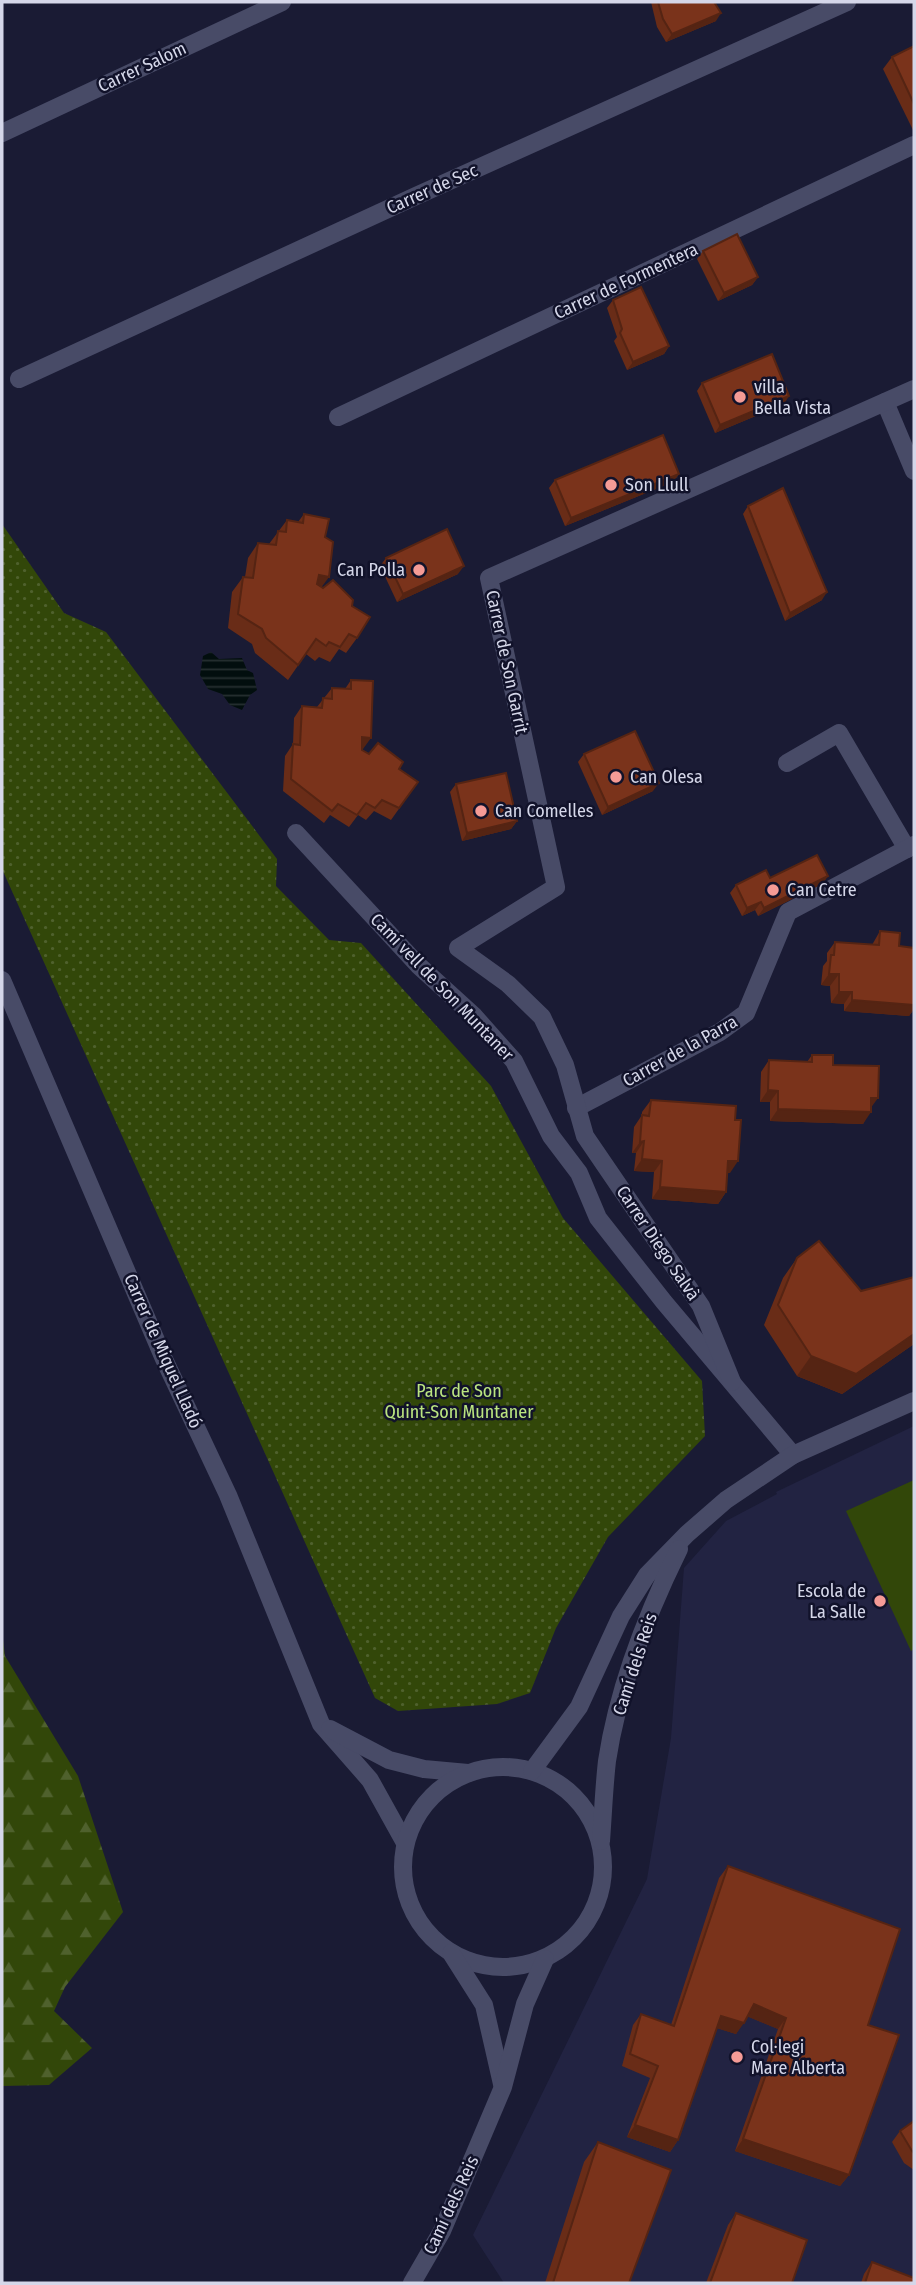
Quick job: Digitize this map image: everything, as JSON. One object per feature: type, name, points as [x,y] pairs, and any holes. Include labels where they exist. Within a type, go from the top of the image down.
[{"type":"street","name":"Carrer Salom","points":[[2,133],[282,2]]},
{"type":"street","name":"Carrer de Sec","points":[[19,379],[429,190],[847,2]]},
{"type":"street","name":"Carrer de Formentera","points":[[338,417],[914,145]]},
{"type":"street","name":"Carrer de Son Garrit","points":[[576,1108],[565,1065],[542,1017],[508,984],[458,948],[556,887],[489,578],[914,389]]},
{"type":"street","points":[[885,402],[914,471]]},
{"type":"street","points":[[787,763],[839,733],[911,847]]},
{"type":"street","name":"Camí vell de Son Muntaner","points":[[296,833],[418,965],[474,1016],[514,1061],[551,1136],[579,1173],[598,1218],[664,1302],[793,1455]]},
{"type":"street","name":"Carrer de la Parra","points":[[576,1108],[720,1032],[746,1013],[788,912],[911,847]]},
{"type":"street","name":"Carrer de Miquel Lladó","points":[[2,980],[164,1359],[228,1495],[321,1724],[370,1780],[405,1843]]},
{"type":"street","name":"Carrer Diego Salvà","points":[[576,1108],[585,1136],[701,1306],[732,1382]]},
{"type":"street","name":"Camí dels Reis","points":[[532,1771],[579,1707],[621,1616],[647,1575],[687,1534],[726,1500],[793,1455],[914,1401]]},
{"type":"street","name":"Camí dels Reis","points":[[601,1842],[607,1761],[624,1687],[658,1592],[687,1534]]},
{"type":"street","points":[[321,1724],[389,1759],[424,1769],[468,1773],[500,1767],[532,1771],[562,1785],[586,1810],[601,1842],[604,1877],[594,1910],[574,1938],[545,1959],[512,1967],[480,1965],[451,1953]]},
{"type":"street","points":[[468,1773],[439,1789],[418,1813],[405,1843],[403,1874],[410,1905],[427,1932],[451,1953],[484,2006],[503,2087]]},
{"type":"street","name":"Camí dels Reis","points":[[412,2283],[442,2231],[503,2087],[524,2004],[545,1959]]},
{"type":"shaded area","points":[[211,652],[219,659],[242,658],[247,670],[253,673],[257,690],[250,695],[242,710],[230,705],[222,694],[208,689],[200,675],[203,656]]},
{"type":"shaded area","name":"Col·legi Mare Alberta","points":[[914,1426],[914,2283],[504,2283],[473,2235],[647,1879],[671,1738],[684,1568],[726,1521],[777,1494],[776,1492]]},
{"type":"green space","name":"Parc de Son Quint-Son Muntaner","points":[[2,524],[64,613],[106,632],[277,859],[276,886],[329,940],[361,943],[491,1086],[563,1218],[702,1381],[705,1436],[608,1537],[556,1628],[530,1693],[497,1704],[398,1711],[375,1698],[2,869]]},
{"type":"green space","points":[[914,1480],[914,1649],[911,1651],[846,1511]]},
{"type":"green space","points":[[2,1632],[5,1656],[78,1776],[123,1912],[65,1987],[54,2011],[92,2048],[49,2085],[2,2086]]},
{"type":"building","points":[[658,2],[714,2],[721,13],[672,34],[663,19]]},
{"type":"building","points":[[914,46],[914,104],[892,57]]},
{"type":"building","points":[[737,234],[758,277],[724,293],[703,251]]},
{"type":"building","points":[[641,287],[669,346],[633,362],[620,333],[622,329],[613,300]]},
{"type":"building","name":"villa Bella Vista","points":[[772,354],[789,396],[720,425],[702,383]]},
{"type":"building","name":"Son Llull","points":[[663,435],[679,474],[571,518],[555,480]]},
{"type":"building","points":[[783,488],[827,592],[790,613],[748,506]]},
{"type":"building","points":[[304,514],[329,519],[325,537],[333,542],[329,577],[319,575],[317,584],[323,588],[333,580],[353,600],[352,606],[370,617],[357,638],[349,634],[340,647],[329,642],[326,646],[316,639],[298,665],[266,638],[262,629],[238,614],[243,577],[253,578],[258,543],[276,545],[278,531],[286,532],[287,520],[303,523]]},
{"type":"building","name":"Can Polla","points":[[447,529],[464,566],[403,594],[386,558]]},
{"type":"building","points":[[351,680],[373,681],[371,738],[362,737],[362,750],[369,754],[378,743],[403,762],[399,769],[418,782],[399,808],[382,800],[375,808],[366,803],[357,815],[338,804],[332,811],[291,779],[293,744],[300,745],[302,706],[322,708],[323,698],[332,699],[332,688],[351,689]]},
{"type":"building","name":"Can Olesa","points":[[635,731],[659,783],[608,807],[584,754]]},
{"type":"building","name":"Can Comelles","points":[[506,773],[517,821],[467,833],[456,784]]},
{"type":"building","name":"Can Cetre","points":[[817,855],[828,876],[764,908],[761,902],[747,908],[736,885],[766,870],[770,878]]},
{"type":"building","points":[[880,931],[900,933],[899,946],[914,948],[914,1005],[852,1000],[852,992],[839,992],[839,974],[829,974],[835,942],[879,945]]},
{"type":"building","points":[[812,1055],[833,1055],[833,1065],[879,1066],[878,1098],[871,1098],[871,1112],[778,1109],[778,1091],[768,1090],[769,1060],[812,1062]]},
{"type":"building","points":[[651,1100],[736,1106],[735,1120],[741,1120],[738,1161],[728,1161],[726,1192],[660,1187],[662,1161],[642,1159],[644,1141],[640,1142],[642,1115],[649,1116]]},
{"type":"building","points":[[819,1241],[861,1291],[914,1277],[914,1334],[856,1374],[811,1356],[778,1305],[797,1258]]},
{"type":"building","points":[[728,1866],[900,1929],[868,2025],[899,2035],[849,2175],[743,2139],[786,2018],[754,2004],[744,2023],[721,2016],[678,2140],[635,2125],[658,2066],[630,2054],[641,2014],[674,2026]]},
{"type":"building","points":[[914,2121],[914,2153],[900,2131]]},
{"type":"building","points":[[598,2142],[671,2170],[629,2283],[553,2283]]},
{"type":"building","points":[[736,2213],[807,2240],[792,2283],[710,2283]]},
{"type":"building","points":[[872,2262],[914,2278],[914,2283],[865,2283]]},
{"type":"place","name":"villa Bella Vista","points":[[740,397]]},
{"type":"place","name":"Son Llull","points":[[611,485]]},
{"type":"place","name":"Can Polla","points":[[419,570]]},
{"type":"place","name":"Can Olesa","points":[[616,777]]},
{"type":"place","name":"Can Comelles","points":[[481,811]]},
{"type":"place","name":"Can Cetre","points":[[773,890]]},
{"type":"place","name":"Escola de La Salle","points":[[880,1601]]},
{"type":"place","name":"Col·legi Mare Alberta","points":[[737,2057]]}]
